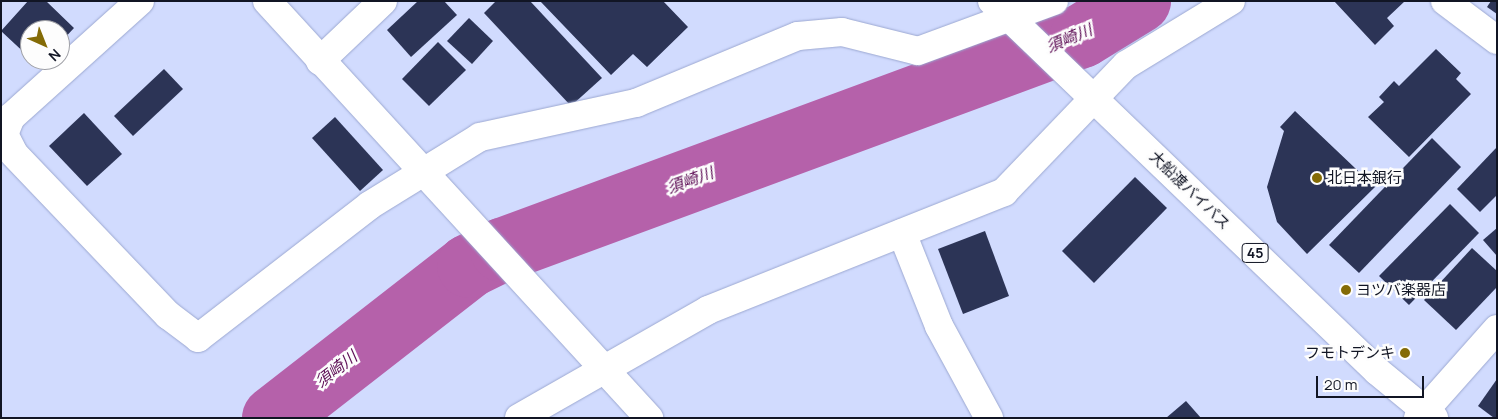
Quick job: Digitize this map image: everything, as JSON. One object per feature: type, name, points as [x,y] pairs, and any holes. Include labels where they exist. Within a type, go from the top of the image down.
[{"type":"main road","points":[[140,1],[11,117],[4,134],[14,154],[168,315],[198,338],[370,205],[480,136],[636,103],[798,36],[842,32],[918,51],[1054,1]]},
{"type":"main road","points":[[267,1],[320,61],[426,170],[649,418]]},
{"type":"main road","points":[[320,61],[383,1]]},
{"type":"main road","points":[[519,418],[708,310],[1004,192],[1086,90],[1231,1]]},
{"type":"main road","points":[[1445,1],[1497,40]]},
{"type":"main road","name":"大船渡バイパス","points":[[1009,17],[1425,415]]},
{"type":"main road","points":[[902,233],[939,326],[989,418]]},
{"type":"main road","points":[[1425,415],[1497,329]]},
{"type":"building","points":[[28,1],[46,1],[66,20],[20,20],[20,49],[1,31]]},
{"type":"building","points":[[418,1],[444,1],[457,15],[411,57],[387,30]]},
{"type":"building","points":[[496,1],[530,1],[602,78],[571,106],[484,13]]},
{"type":"building","points":[[540,1],[663,1],[688,27],[647,67],[633,54],[611,75]]},
{"type":"building","points":[[1334,1],[1405,1],[1387,18],[1394,26],[1375,45]]},
{"type":"building","points":[[1491,1],[1497,1],[1497,14],[1487,7]]},
{"type":"building","points":[[469,18],[493,41],[472,64],[447,41]]},
{"type":"building","points":[[70,24],[74,28],[70,32]]},
{"type":"building","points":[[438,42],[466,70],[429,106],[402,79]]},
{"type":"building","points":[[1436,49],[1461,73],[1456,79],[1471,94],[1409,157],[1368,117],[1384,102],[1379,97],[1394,81],[1399,86]]},
{"type":"building","points":[[164,69],[183,89],[133,136],[114,116]]},
{"type":"building","name":"北日本銀行","points":[[1295,111],[1375,187],[1307,254],[1277,222],[1267,187],[1284,131],[1280,127]]},
{"type":"building","points":[[84,113],[122,154],[87,186],[49,146]]},
{"type":"building","points":[[335,117],[383,170],[360,191],[312,138]]},
{"type":"building","points":[[1432,138],[1461,167],[1359,273],[1329,245]]},
{"type":"building","points":[[1497,147],[1497,195],[1480,212],[1457,189]]},
{"type":"building","points":[[1135,177],[1167,208],[1094,283],[1062,251]]},
{"type":"building","points":[[1450,204],[1479,233],[1409,305],[1379,276]]},
{"type":"building","points":[[1497,228],[1497,256],[1483,240]]},
{"type":"building","points":[[985,231],[1009,296],[963,314],[938,249]]},
{"type":"building","points":[[1472,248],[1497,271],[1497,287],[1456,330],[1424,300]]},
{"type":"building","points":[[1497,379],[1497,418],[1494,418],[1478,406]]},
{"type":"building","points":[[1186,401],[1201,418],[1166,418]]},
{"type":"waterway","name":"須崎川","points":[[274,418],[469,266],[502,250],[1082,36],[1139,1]]},
{"type":"place","name":"北日本銀行","points":[[1317,178]]},
{"type":"place","name":"ヨツバ楽器店","points":[[1346,290]]},
{"type":"place","name":"フモトデンキ","points":[[1405,353]]}]
